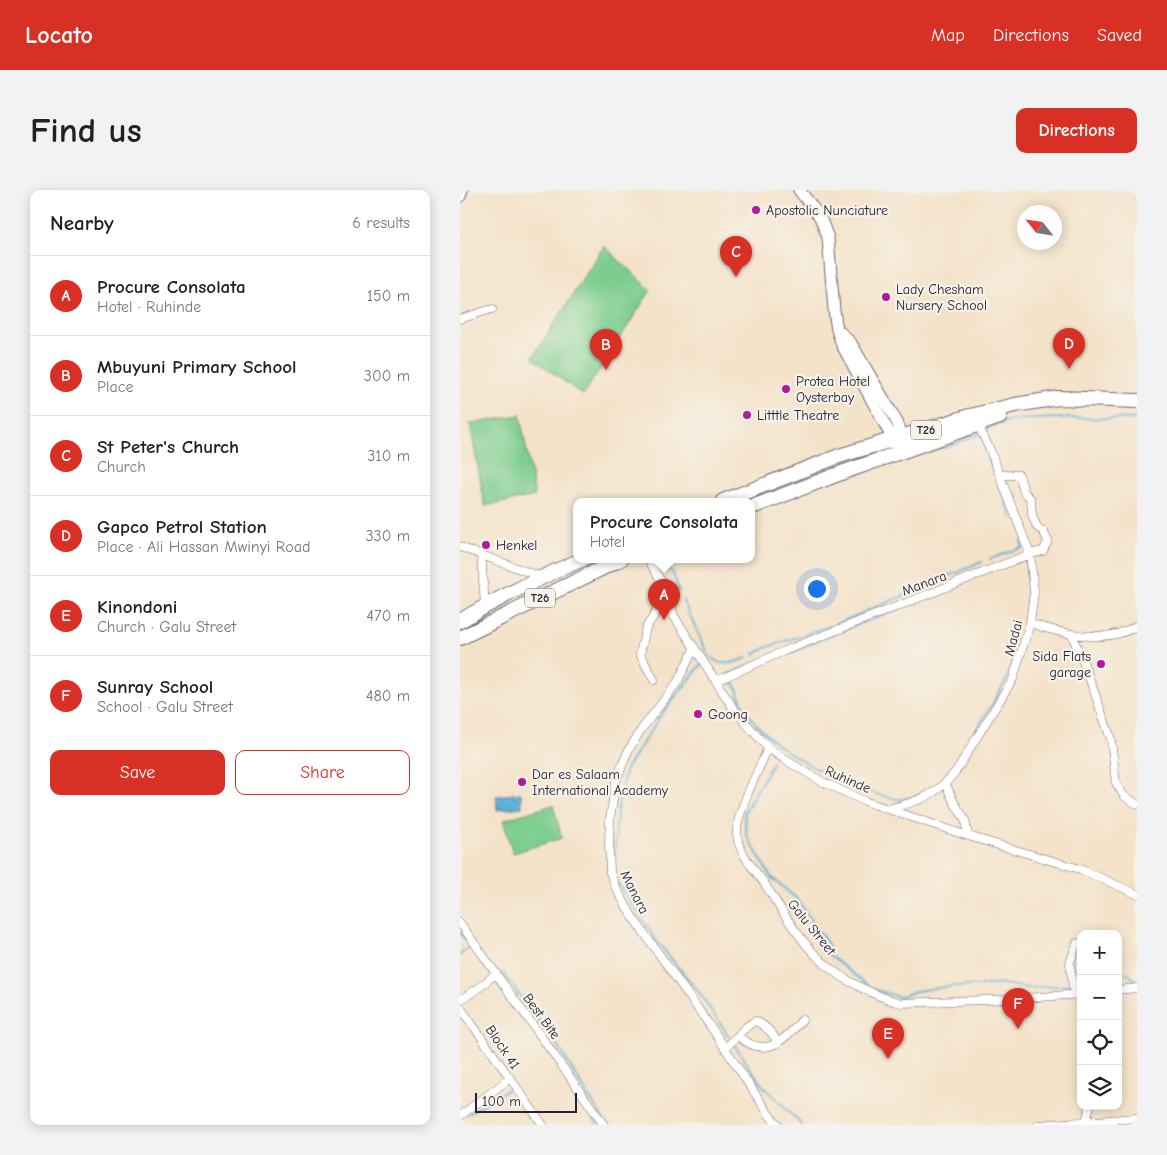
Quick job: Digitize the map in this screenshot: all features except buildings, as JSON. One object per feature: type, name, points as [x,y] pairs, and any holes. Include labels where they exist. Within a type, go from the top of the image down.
[{"type":"highway","name":"T26","points":[[731,498],[839,456],[1015,405],[1059,398],[1137,400]]},
{"type":"highway","name":"T26","points":[[755,506],[844,472],[1017,412],[1060,406],[1137,407]]},
{"type":"highway","name":"T26","points":[[460,621],[485,605],[574,563]]},
{"type":"highway","name":"T26","points":[[460,638],[613,563]]},
{"type":"street","points":[[460,196],[462,190]]},
{"type":"street","points":[[799,190],[820,217],[828,238],[837,330],[851,363],[899,438],[904,452]]},
{"type":"street","points":[[460,319],[492,310]]},
{"type":"street","name":"Madai","points":[[888,809],[916,802],[946,785],[1013,679],[1030,624],[1034,592],[1030,554],[1000,475],[978,425]]},
{"type":"street","name":"Manara","points":[[716,681],[784,651],[1030,554],[1043,551],[1048,541],[1043,531],[1037,527],[1032,515],[1031,499],[1024,492],[1019,475],[1000,475]]},
{"type":"street","points":[[460,547],[541,577]]},
{"type":"street","points":[[481,554],[485,605]]},
{"type":"street","name":"Ruhinde","points":[[650,563],[668,593],[674,616],[694,649],[735,711],[768,748],[821,781],[846,793],[968,836],[1080,869],[1137,893]]},
{"type":"street","points":[[654,680],[640,654],[646,628],[668,593]]},
{"type":"street","points":[[1030,624],[1072,635],[1119,634],[1137,625]]},
{"type":"street","points":[[1072,635],[1111,739],[1116,783],[1124,796],[1137,804]]},
{"type":"street","name":"Manara","points":[[694,649],[677,682],[641,730],[628,751],[619,774],[612,797],[609,841],[610,872],[616,888],[632,916],[732,1042],[770,1116],[778,1125]]},
{"type":"street","name":"Galu Street","points":[[768,748],[742,809],[736,831],[738,840],[746,858],[784,913],[823,963],[870,992],[888,1000],[901,1003],[1001,1000],[1077,995]]},
{"type":"street","points":[[946,785],[965,820],[968,836]]},
{"type":"street","name":"Best Bite","points":[[460,923],[604,1125]]},
{"type":"street","points":[[1077,943],[1070,963],[1077,991]]},
{"type":"street","points":[[460,1000],[496,973]]},
{"type":"street","points":[[1122,990],[1137,988]]},
{"type":"street","name":"Block 41","points":[[460,1007],[543,1125]]},
{"type":"street","points":[[732,1042],[752,1044],[765,1048],[778,1043],[802,1020]]},
{"type":"street","points":[[732,1042],[752,1022],[756,1021],[764,1025],[774,1035],[778,1043]]},
{"type":"street","points":[[460,1116],[509,1079]]},
{"type":"street","points":[[1086,1123],[1089,1110]]},
{"type":"street","points":[[1038,1125],[1137,1118]]},
{"type":"green space","points":[[604,246],[651,290],[583,395],[532,358]]},
{"type":"green space","points":[[520,415],[535,496],[485,506],[470,424]]},
{"type":"green space","points":[[553,805],[562,838],[513,853],[503,820]]},
{"type":"water","points":[[521,793],[522,807],[497,810],[496,796]]},
{"type":"waterway","points":[[983,432],[1007,421],[1025,419],[1137,419]]},
{"type":"waterway","points":[[924,451],[947,447],[979,434]]},
{"type":"waterway","points":[[988,459],[995,472]]},
{"type":"waterway","points":[[998,481],[1012,518]]},
{"type":"waterway","points":[[990,559],[1023,547],[1021,541]]},
{"type":"waterway","points":[[1026,558],[1028,610],[1018,653],[1004,684],[950,774],[935,789],[914,797],[896,799],[882,796],[818,769],[789,753],[762,730],[744,707],[735,684],[729,677],[729,674],[771,657],[791,653],[822,638],[992,569],[1026,558]]},
{"type":"waterway","points":[[839,623],[982,562]]},
{"type":"waterway","points":[[668,563],[667,569],[673,573],[679,591]]},
{"type":"waterway","points":[[683,601],[709,656],[723,663],[732,663],[747,658]]},
{"type":"waterway","points":[[754,654],[768,647],[830,626]]},
{"type":"waterway","points":[[614,869],[617,811],[626,769],[663,712],[701,665]]},
{"type":"waterway","points":[[773,762],[744,813],[747,836],[771,877],[797,899],[829,946],[829,955],[873,989],[899,997],[916,991],[952,986],[1001,984],[1031,988],[1071,985]]},
{"type":"waterway","points":[[618,883],[659,944],[698,991],[731,1039]]},
{"type":"waterway","points":[[460,932],[491,975]]},
{"type":"waterway","points":[[460,955],[469,947]]},
{"type":"waterway","points":[[502,972],[558,1046],[608,1125]]},
{"type":"waterway","points":[[1121,975],[1128,973],[1137,983]]},
{"type":"waterway","points":[[493,979],[527,1023]]},
{"type":"waterway","points":[[733,1043],[763,1086],[802,1125]]},
{"type":"waterway","points":[[468,1114],[513,1086]]},
{"type":"waterway","points":[[582,1100],[598,1125]]},
{"type":"waterway","points":[[1110,1124],[1137,1122]]},
{"type":"place","name":"Apostolic Nunciature","points":[[756,210]]},
{"type":"place","name":"St Peter's Church","points":[[736,277]]},
{"type":"place","name":"Lady Chesham Nursery School","points":[[886,297]]},
{"type":"place","name":"Gapco Petrol Station","points":[[1069,369]]},
{"type":"place","name":"Mbuyuni Primary School","points":[[606,370]]},
{"type":"place","name":"Protea Hotel Oysterbay","points":[[786,389]]},
{"type":"place","name":"Litttle Theatre","points":[[747,415]]},
{"type":"place","name":"Henkel","points":[[486,545]]},
{"type":"place","name":"Procure Consolata","points":[[664,620]]},
{"type":"place","name":"Sida Flats garage","points":[[1101,664]]},
{"type":"place","name":"Goong","points":[[698,714]]},
{"type":"place","name":"Dar es Salaam International Academy","points":[[522,782]]},
{"type":"place","name":"Sunray School","points":[[1018,1029]]},
{"type":"place","name":"Kinondoni","points":[[888,1059]]}]
